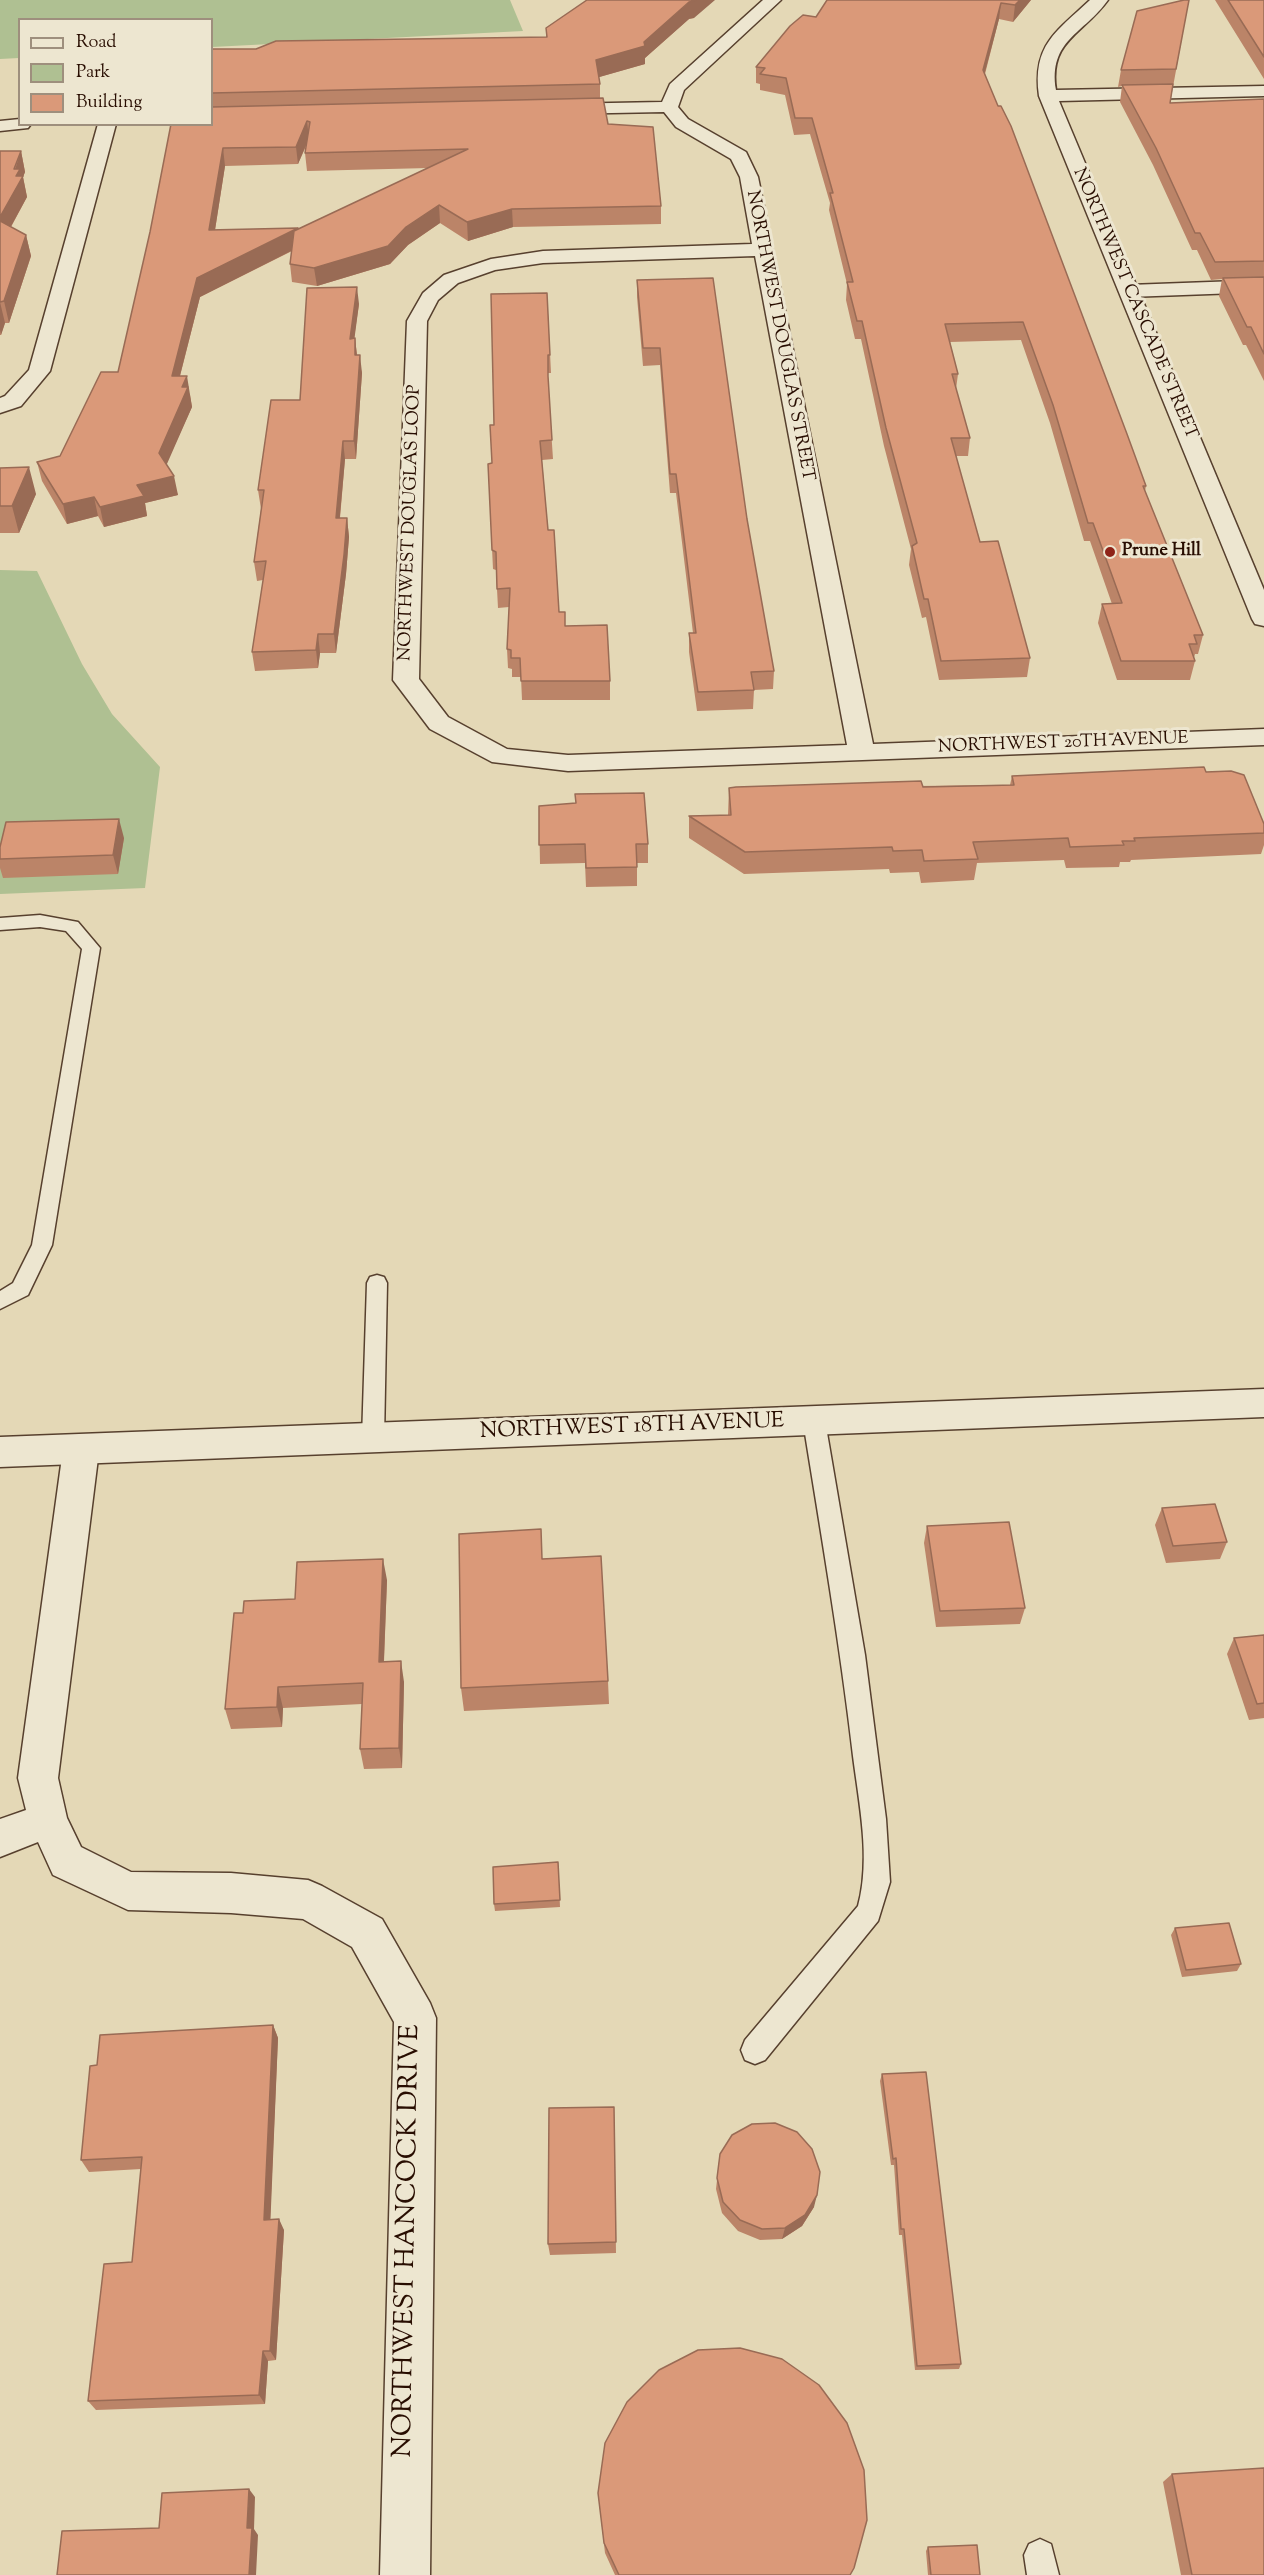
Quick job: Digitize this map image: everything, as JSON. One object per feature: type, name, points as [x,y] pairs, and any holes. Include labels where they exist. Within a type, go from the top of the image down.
[{"type":"street","points":[[544,109],[669,106],[676,88],[773,0]]},
{"type":"street","name":"NORTHWEST CASCADE STREET","points":[[1100,0],[1056,44],[1047,59],[1045,71],[1048,96],[1264,619]]},
{"type":"street","points":[[1048,96],[1264,91]]},
{"type":"street","name":"NORTHWEST DOUGLAS STREET","points":[[669,106],[682,123],[739,156],[749,177],[861,751]]},
{"type":"street","points":[[0,126],[18,124]]},
{"type":"street","points":[[0,406],[13,401],[39,371],[106,126]]},
{"type":"street","name":"NORTHWEST DOUGLAS LOOP","points":[[762,250],[543,256],[491,265],[451,279],[430,297],[417,321],[406,680],[439,723],[501,756],[568,763],[861,751]]},
{"type":"street","points":[[1129,291],[1264,286]]},
{"type":"street","name":"NORTHWEST 20TH AVENUE","points":[[861,751],[1264,737]]},
{"type":"street","name":"NORTHWEST 18TH AVENUE","points":[[0,1452],[1264,1403]]},
{"type":"street","name":"NORTHWEST HANCOCK DRIVE","points":[[81,1450],[38,1778],[48,1820],[67,1861],[128,1891],[231,1893],[308,1900],[367,1932],[415,2018],[405,2575]]},
{"type":"street","points":[[0,1838],[48,1820]]},
{"type":"lane","points":[[0,924],[40,921],[72,926],[91,948],[42,1245],[21,1289],[0,1301]]},
{"type":"lane","points":[[373,1439],[377,1283]]},
{"type":"lane","points":[[755,2050],[869,1912],[877,1882],[873,1819],[853,1655],[814,1421]]},
{"type":"green space","points":[[0,0],[510,0],[523,31],[213,47],[213,18],[18,18],[18,58],[0,59]]},
{"type":"green space","points":[[0,570],[37,571],[82,664],[112,714],[160,767],[145,888],[0,894]]},
{"type":"building","points":[[587,0],[696,0],[689,2],[644,42],[645,46],[596,60],[600,84],[213,93],[213,49],[256,49],[276,41],[547,37],[546,28]]},
{"type":"building","points":[[827,0],[1020,0],[1015,5],[1001,3],[983,70],[998,106],[1001,106],[1011,126],[1146,486],[1143,486],[1203,635],[1194,635],[1197,644],[1189,644],[1195,661],[1121,661],[1102,604],[1122,603],[1093,523],[1088,523],[1053,405],[1023,322],[945,324],[958,374],[952,374],[970,438],[951,438],[980,542],[998,541],[1030,658],[941,661],[928,599],[924,599],[912,546],[917,543],[886,428],[862,321],[857,321],[847,282],[853,282],[830,193],[833,193],[812,118],[795,118],[786,78],[760,74],[765,68],[756,67],[790,26],[803,15],[816,17]]},
{"type":"building","points":[[1189,0],[1176,69],[1121,70],[1137,11]]},
{"type":"building","points":[[1228,0],[1264,0],[1264,57]]},
{"type":"building","points":[[1173,84],[1170,103],[1264,99],[1264,261],[1215,262],[1200,233],[1195,233],[1156,148],[1122,85]]},
{"type":"building","points":[[603,98],[608,124],[653,127],[661,206],[512,209],[467,222],[439,205],[406,227],[388,246],[314,268],[290,264],[294,231],[468,149],[305,153],[310,122],[307,121],[296,147],[223,148],[209,230],[298,228],[197,278],[172,376],[187,376],[182,387],[188,387],[159,453],[174,476],[137,485],[144,496],[100,507],[94,497],[63,504],[37,462],[60,456],[101,372],[118,372],[150,232],[171,126],[213,126],[213,107]]},
{"type":"building","points":[[0,151],[21,151],[14,169],[20,169],[16,176],[23,176],[0,217]]},
{"type":"building","points":[[0,221],[26,235],[4,301],[0,302]]},
{"type":"building","points":[[1264,277],[1264,354],[1251,327],[1247,327],[1223,278]]},
{"type":"building","points":[[713,278],[747,519],[774,671],[751,672],[754,690],[698,692],[689,633],[696,633],[676,474],[670,474],[660,348],[643,348],[637,280]]},
{"type":"building","points":[[357,287],[350,339],[355,338],[355,355],[360,355],[354,441],[343,441],[336,518],[347,518],[334,634],[318,634],[316,650],[252,652],[266,561],[254,562],[264,490],[258,490],[271,400],[300,400],[307,288]]},
{"type":"building","points":[[547,293],[550,355],[548,355],[548,376],[552,440],[540,441],[548,530],[554,530],[559,612],[565,612],[565,626],[607,625],[610,681],[521,681],[520,658],[511,658],[511,650],[507,649],[510,588],[497,589],[496,552],[492,550],[488,464],[492,463],[490,425],[494,425],[491,294]]},
{"type":"building","points":[[29,467],[12,506],[0,506],[0,468]]},
{"type":"building","points":[[1204,767],[1206,772],[1231,771],[1244,775],[1264,824],[1264,833],[1134,838],[1135,841],[1122,841],[1124,845],[1070,847],[1068,838],[973,842],[978,859],[924,861],[922,850],[893,851],[892,847],[745,852],[689,816],[731,815],[729,788],[736,787],[921,781],[923,787],[1014,785],[1012,776]]},
{"type":"building","points":[[644,793],[648,844],[636,844],[637,867],[586,868],[585,844],[539,845],[539,806],[576,803],[575,794]]},
{"type":"building","points":[[119,819],[113,855],[0,859],[0,847],[6,822]]},
{"type":"building","points":[[1215,1504],[1227,1542],[1173,1546],[1162,1508]]},
{"type":"building","points":[[1009,1522],[1025,1608],[940,1611],[927,1526]]},
{"type":"building","points":[[541,1529],[542,1559],[601,1556],[608,1681],[461,1688],[459,1534]]},
{"type":"building","points":[[383,1559],[379,1662],[401,1661],[399,1748],[360,1749],[363,1683],[278,1687],[277,1707],[225,1709],[234,1613],[243,1613],[244,1601],[295,1599],[297,1562]]},
{"type":"building","points":[[1264,1635],[1264,1703],[1257,1704],[1234,1638]]},
{"type":"building","points":[[558,1862],[560,1900],[494,1904],[493,1867]]},
{"type":"building","points":[[1229,1923],[1241,1964],[1186,1970],[1175,1928]]},
{"type":"building","points":[[273,2025],[264,2220],[279,2219],[270,2351],[263,2351],[259,2395],[88,2401],[104,2264],[132,2262],[142,2157],[81,2160],[90,2066],[97,2065],[100,2035]]},
{"type":"building","points":[[926,2072],[961,2364],[917,2366],[904,2229],[901,2229],[896,2158],[893,2159],[882,2074]]},
{"type":"building","points":[[614,2107],[616,2242],[548,2244],[549,2108]]},
{"type":"building","points":[[775,2123],[797,2132],[812,2149],[820,2172],[817,2195],[805,2215],[785,2228],[762,2229],[740,2220],[723,2202],[717,2178],[720,2154],[732,2135],[752,2124]]},
{"type":"building","points":[[740,2348],[782,2359],[819,2385],[847,2423],[864,2470],[867,2520],[854,2568],[850,2575],[619,2575],[604,2543],[598,2493],[605,2443],[627,2402],[659,2370],[698,2350]]},
{"type":"building","points":[[1264,2468],[1264,2575],[1192,2575],[1172,2474]]},
{"type":"building","points":[[249,2489],[247,2528],[252,2528],[249,2575],[57,2575],[62,2531],[159,2528],[162,2493]]},
{"type":"building","points":[[977,2545],[980,2575],[931,2575],[928,2547]]},
{"type":"place","name":"Prune Hill","points":[[1110,552]]}]
